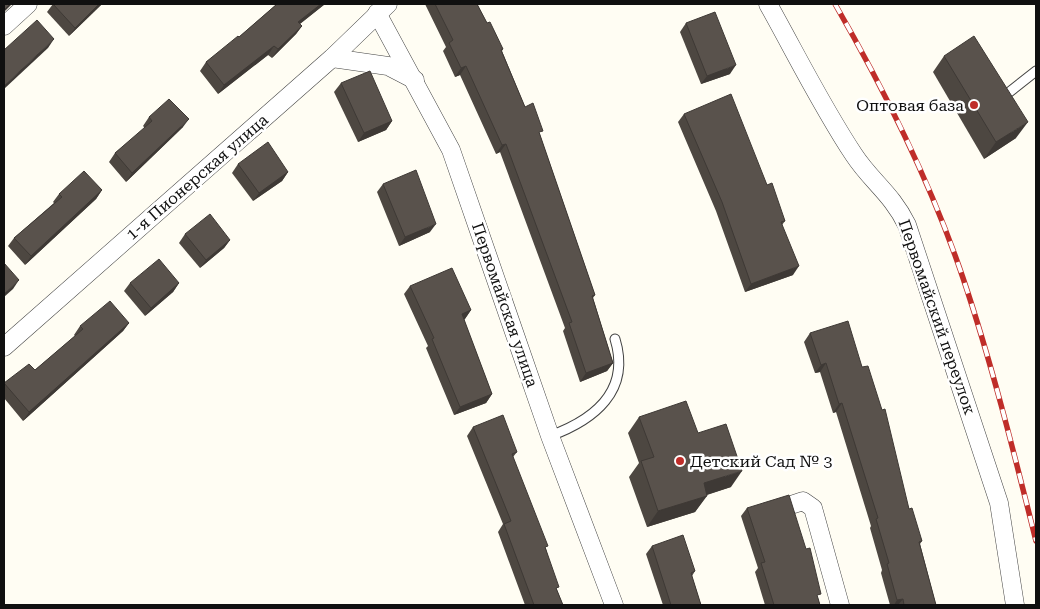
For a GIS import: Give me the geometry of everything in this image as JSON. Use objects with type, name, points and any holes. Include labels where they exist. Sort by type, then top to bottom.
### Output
[{"type":"street","points":[[4,26],[28,4]]},
{"type":"street","name":"Первомайский переулок","points":[[768,4],[854,156],[899,208],[907,225],[999,503],[1015,605]]},
{"type":"street","name":"1-я Пионерская улица","points":[[4,347],[332,58],[383,8]]},
{"type":"street","name":"Первомайская улица","points":[[383,8],[414,80],[451,150],[550,436],[614,605]]},
{"type":"street","points":[[332,58],[388,66],[414,80]]},
{"type":"street","points":[[794,504],[803,501],[813,508],[840,605]]},
{"type":"lane","points":[[1003,97],[1036,71]]},
{"type":"lane","points":[[550,436],[574,428],[595,413],[611,393],[618,374],[620,356],[615,340]]},
{"type":"building","points":[[4,4],[10,4],[4,10]]},
{"type":"building","points":[[53,4],[99,4],[75,28]]},
{"type":"building","points":[[277,4],[321,4],[298,22],[302,26],[278,49],[274,46],[224,85],[206,62],[239,37]]},
{"type":"building","points":[[435,4],[477,4],[487,23],[490,22],[503,49],[501,50],[525,107],[533,103],[543,131],[539,132],[595,295],[592,296],[613,363],[586,373],[569,323],[572,322],[506,144],[502,145],[466,66],[461,68],[449,43],[453,40]]},
{"type":"building","points":[[715,12],[736,65],[707,76],[686,23]]},
{"type":"building","points":[[37,20],[54,39],[4,86],[4,50]]},
{"type":"building","points":[[974,36],[1028,122],[996,142],[944,56]]},
{"type":"building","points":[[370,71],[392,121],[364,133],[341,83]]},
{"type":"building","points":[[731,94],[767,185],[772,183],[785,221],[781,222],[799,266],[751,284],[722,202],[684,114]]},
{"type":"building","points":[[169,99],[189,119],[132,173],[115,153],[152,121],[149,117]]},
{"type":"building","points":[[268,142],[288,172],[259,193],[238,164]]},
{"type":"building","points":[[416,170],[436,224],[405,237],[383,184]]},
{"type":"building","points":[[84,171],[102,190],[31,256],[14,238],[62,197],[59,194]]},
{"type":"building","points":[[210,214],[230,240],[206,260],[185,234]]},
{"type":"building","points":[[159,259],[179,283],[151,308],[130,283]]},
{"type":"building","points":[[4,263],[19,280],[4,294]]},
{"type":"building","points":[[452,268],[471,310],[462,314],[492,394],[460,407],[432,339],[434,338],[410,286]]},
{"type":"building","points":[[110,301],[129,323],[29,412],[4,383],[29,364],[35,370],[83,329],[80,326]]},
{"type":"building","points":[[848,321],[862,367],[868,366],[882,410],[885,409],[909,509],[912,508],[922,541],[919,542],[936,605],[904,605],[903,599],[897,600],[887,564],[889,563],[876,519],[878,518],[842,403],[839,404],[826,363],[821,365],[810,333]]},
{"type":"building","name":"Детский Сад № 3","points":[[686,401],[698,433],[726,424],[742,471],[704,483],[707,496],[658,511],[641,461],[654,457],[639,417]]},
{"type":"building","points":[[503,415],[517,452],[512,454],[548,546],[545,547],[559,587],[556,588],[563,605],[534,605],[504,524],[511,521],[473,427]]},
{"type":"building","points":[[789,495],[806,549],[810,548],[821,594],[817,595],[820,605],[774,605],[761,563],[765,562],[747,508]]},
{"type":"building","points":[[683,535],[695,571],[691,573],[701,605],[671,605],[652,546]]},
{"type":"railway","points":[[835,4],[872,70],[906,138],[937,207],[974,310],[1011,442],[1036,541]]},
{"type":"place","name":"Оптовая база","points":[[974,105]]},
{"type":"place","name":"Детский Сад № 3","points":[[680,461]]}]
